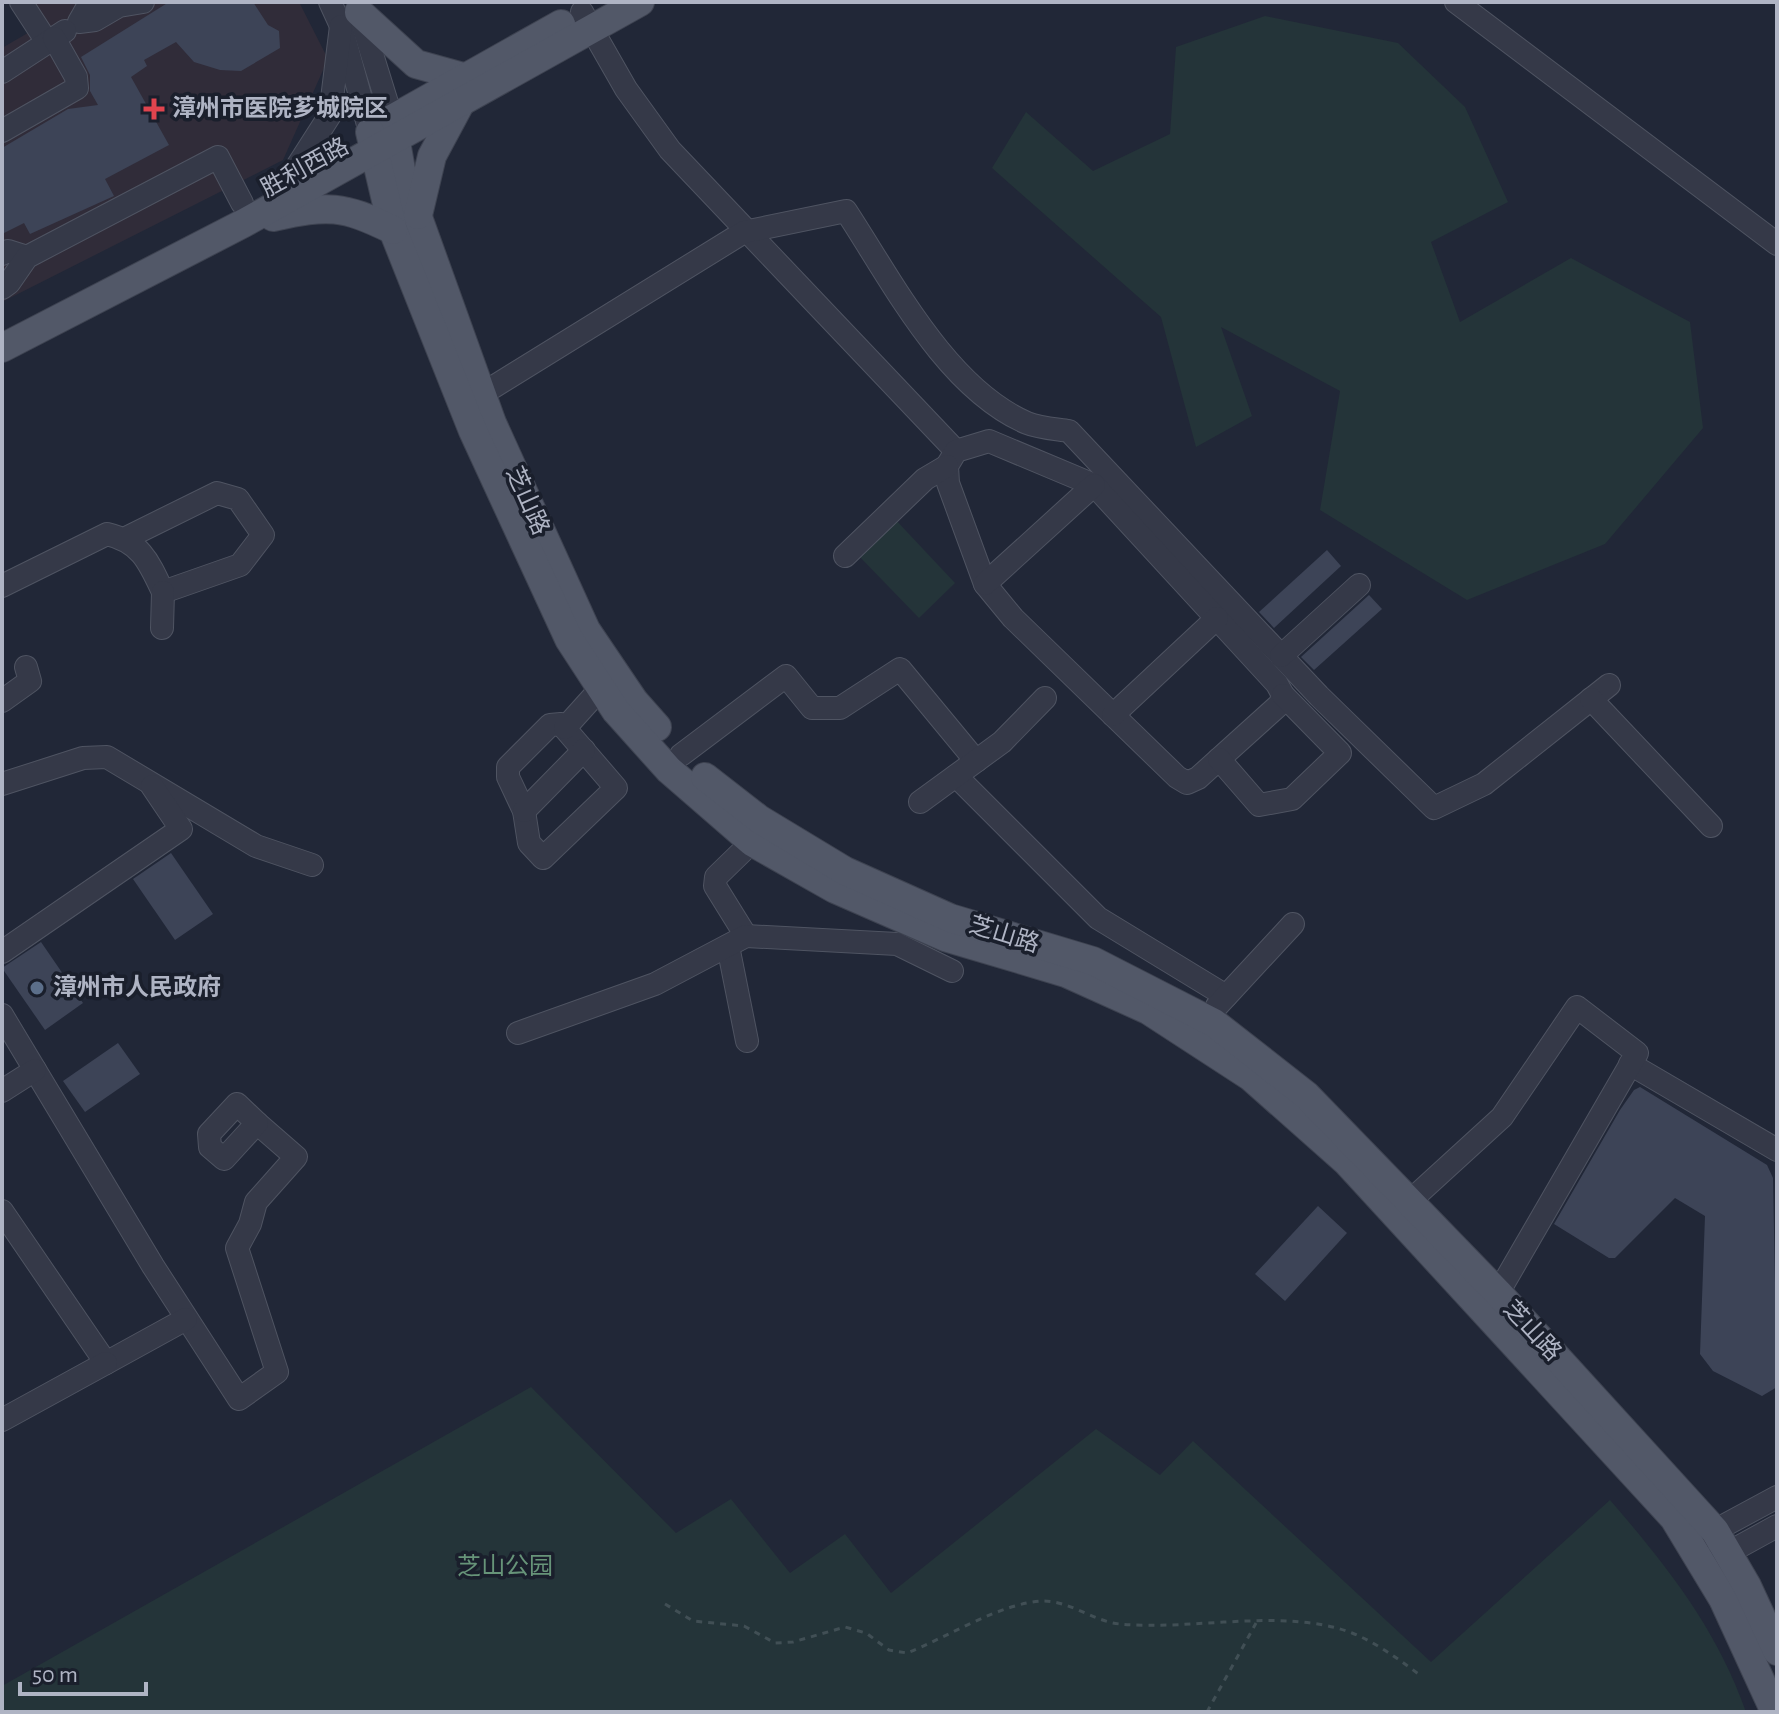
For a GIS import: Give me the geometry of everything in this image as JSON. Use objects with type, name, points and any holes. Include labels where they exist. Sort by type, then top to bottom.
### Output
[{"type":"main road","name":"胜利西路","points":[[2,330],[243,213],[289,179],[383,135],[593,14],[640,2]]},
{"type":"main road","points":[[352,13],[416,64],[462,90],[406,223],[473,431],[569,639],[616,711],[669,770],[752,842],[835,889],[945,937],[1066,973],[1148,1010],[1251,1077],[1347,1162],[1674,1518],[1709,1548],[1775,1712]]},
{"type":"main road","points":[[2,348],[383,135]]},
{"type":"main road","name":"芝山路","points":[[383,135],[401,170],[406,223],[586,630],[634,701],[681,755],[759,819],[845,871],[950,918],[1093,961],[1205,1019],[1306,1095],[1498,1293],[1709,1548],[1777,1651]]},
{"type":"main road","points":[[243,213],[350,209],[406,223]]},
{"type":"street","points":[[2,131],[77,88],[76,77],[21,2]]},
{"type":"street","points":[[79,22],[87,8],[97,2]]},
{"type":"street","points":[[2,72],[79,22],[95,20],[119,6],[143,2]]},
{"type":"street","points":[[330,2],[352,13],[383,135]]},
{"type":"street","points":[[1456,2],[1777,244]]},
{"type":"street","points":[[289,179],[330,115],[352,13]]},
{"type":"street","points":[[593,14],[626,89],[670,150],[951,458],[948,483],[985,584],[1013,618],[1177,777],[1187,783],[1198,778],[1280,704],[1283,695]]},
{"type":"street","points":[[2,288],[27,257],[218,157],[243,213]]},
{"type":"street","points":[[482,394],[744,232],[846,211],[937,347],[980,393],[1028,423],[1069,431],[1281,656],[1434,808],[1484,784],[1600,692],[1711,826]]},
{"type":"street","points":[[2,254],[8,251],[27,257]]},
{"type":"street","points":[[845,556],[951,458],[989,441],[1094,485],[1217,618],[1283,695],[1340,753],[1292,799],[1259,805],[1219,759]]},
{"type":"street","points":[[985,584],[1094,485]]},
{"type":"street","points":[[126,538],[217,493],[238,499],[250,512],[263,535],[240,565],[163,592]]},
{"type":"street","points":[[2,586],[88,541],[107,534],[126,538],[144,554],[163,592],[162,628]]},
{"type":"street","points":[[1281,656],[1359,585]]},
{"type":"street","points":[[1113,715],[1217,618]]},
{"type":"street","points":[[2,701],[30,681],[26,667]]},
{"type":"street","points":[[681,755],[786,676],[812,708],[840,708],[900,669],[976,761]]},
{"type":"street","points":[[565,728],[601,688]]},
{"type":"street","points":[[920,802],[1002,742],[1045,698]]},
{"type":"street","points":[[561,724],[565,728],[616,788],[543,858],[529,843],[524,811],[508,777],[508,767],[550,725],[561,724]]},
{"type":"street","points":[[524,811],[584,750]]},
{"type":"street","points":[[2,784],[83,758],[107,757],[147,778],[256,846],[312,865]]},
{"type":"street","points":[[956,776],[1098,918],[1226,996]]},
{"type":"street","points":[[2,952],[181,829],[147,778]]},
{"type":"street","points":[[747,1041],[737,941],[715,886],[716,877],[752,842]]},
{"type":"street","points":[[1205,1019],[1293,924]]},
{"type":"street","points":[[518,1033],[655,984],[737,941],[897,944],[952,971]]},
{"type":"street","points":[[1410,1201],[1502,1117],[1577,1007],[1637,1053],[1498,1293]]},
{"type":"street","points":[[2,1015],[186,1319],[239,1399],[277,1372],[237,1248],[250,1224],[256,1202],[296,1157],[257,1123]]},
{"type":"street","points":[[1630,1064],[1777,1150]]},
{"type":"street","points":[[2,1091],[35,1070]]},
{"type":"street","points":[[2,1211],[106,1363]]},
{"type":"street","points":[[2,1420],[186,1319]]},
{"type":"street","points":[[1709,1548],[1777,1497]]},
{"type":"street","points":[[1709,1548],[1777,1526]]},
{"type":"path","points":[[665,1604],[693,1621],[744,1626],[775,1643],[793,1642],[845,1627],[866,1633],[889,1650],[907,1653],[1011,1607],[1046,1601],[1114,1624],[1152,1627],[1306,1623],[1350,1632],[1386,1650],[1420,1675]]},
{"type":"path","points":[[1207,1712],[1256,1623]]},
{"type":"shaded area","name":"漳州市医院芗城院区","points":[[34,2],[299,2],[328,59],[283,160],[2,302],[2,48],[45,23]]},
{"type":"green space","points":[[1265,16],[1398,43],[1465,107],[1508,202],[1431,242],[1460,322],[1571,258],[1690,322],[1703,428],[1605,544],[1467,600],[1320,510],[1340,391],[1221,327],[1252,416],[1196,447],[1161,317],[992,168],[1026,112],[1093,171],[1170,134],[1176,47]]},
{"type":"green space","points":[[893,517],[955,583],[919,618],[856,553]]},
{"type":"green space","name":"芝山公园","points":[[531,1387],[676,1533],[731,1499],[790,1573],[845,1534],[891,1593],[1096,1429],[1160,1475],[1193,1441],[1431,1662],[1610,1500],[1670,1574],[1705,1626],[1721,1653],[1746,1712],[2,1712],[2,1686]]},
{"type":"building","points":[[169,2],[253,2],[268,25],[279,31],[280,48],[241,71],[220,70],[194,62],[176,42],[144,60],[147,66],[131,77],[169,145],[105,179],[114,196],[30,234],[24,223],[2,234],[2,148],[68,109],[98,105],[90,91],[90,75],[81,57]]},
{"type":"building","points":[[1327,550],[1341,566],[1274,628],[1259,612]]},
{"type":"building","points":[[1369,595],[1382,609],[1314,670],[1301,657]]},
{"type":"building","points":[[171,853],[213,914],[175,940],[133,879]]},
{"type":"building","points":[[41,942],[83,1003],[45,1030],[2,968]]},
{"type":"building","points":[[118,1043],[140,1074],[85,1112],[63,1081]]},
{"type":"building","points":[[1640,1087],[1767,1165],[1773,1178],[1777,1387],[1762,1396],[1713,1371],[1700,1354],[1705,1216],[1675,1198],[1615,1258],[1609,1258],[1554,1224],[1620,1110],[1634,1090]]},
{"type":"building","points":[[1318,1206],[1347,1233],[1285,1301],[1255,1274]]},
{"type":"place","name":"漳州市医院芗城院区","points":[[154,109]]},
{"type":"place","name":"漳州市人民政府","points":[[37,988]]}]
